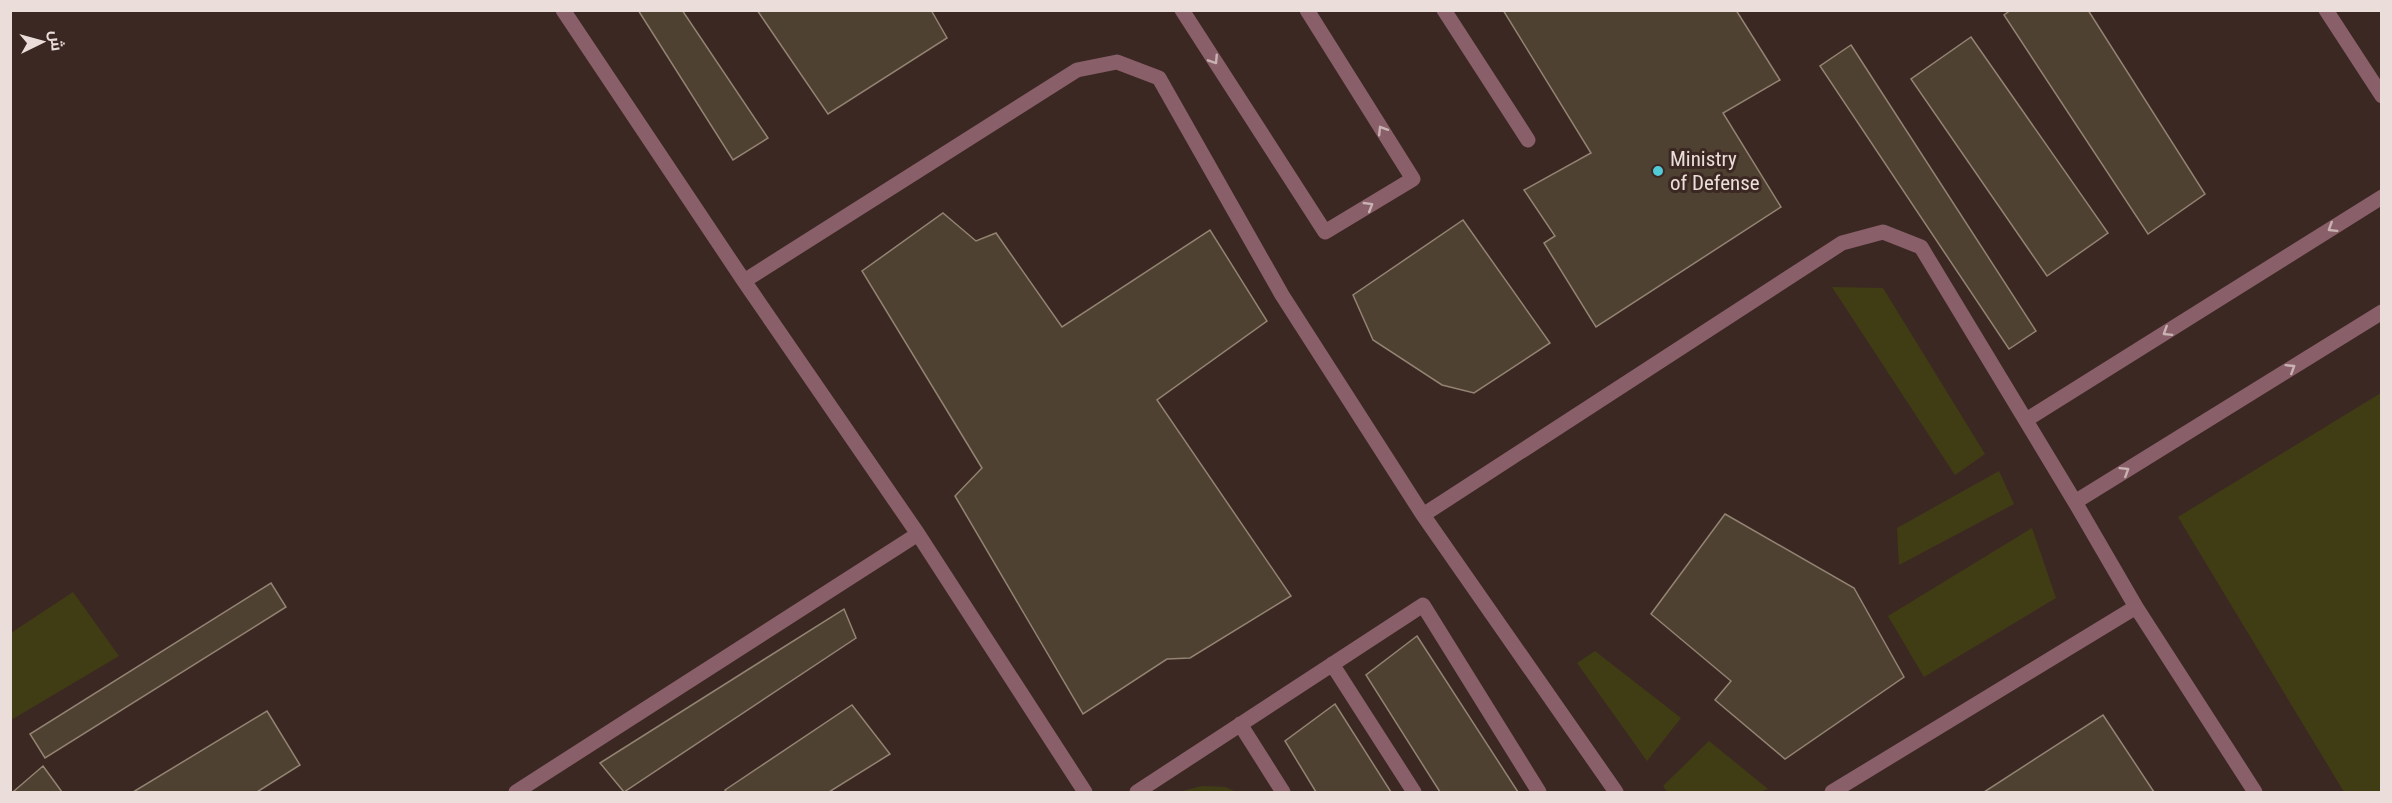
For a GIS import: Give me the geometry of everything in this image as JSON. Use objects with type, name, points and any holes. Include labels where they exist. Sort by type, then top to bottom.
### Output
[{"type":"lane","points":[[563,10],[744,282],[918,534],[1085,792]]},
{"type":"lane","points":[[1182,10],[1325,232],[1413,179],[1307,10]]},
{"type":"lane","points":[[1444,10],[1528,140]]},
{"type":"lane","points":[[2326,10],[2382,96]]},
{"type":"lane","points":[[744,282],[1077,70],[1117,62],[1159,78],[1282,295],[1423,515],[1616,792]]},
{"type":"lane","points":[[2026,420],[2382,197]]},
{"type":"lane","points":[[1423,515],[1842,243],[1883,232],[1921,247],[2136,607],[2256,792]]},
{"type":"lane","points":[[2075,502],[2382,312]]},
{"type":"lane","points":[[525,790],[918,534]]},
{"type":"lane","points":[[1137,792],[1423,605],[1539,792]]},
{"type":"lane","points":[[1832,792],[2136,607]]},
{"type":"lane","points":[[1332,664],[1414,792]]},
{"type":"lane","points":[[1240,724],[1283,792]]},
{"type":"shaded area","points":[[1832,287],[1883,288],[1985,454],[1955,475]]},
{"type":"shaded area","points":[[2381,393],[2381,792],[2344,792],[2178,517]]},
{"type":"shaded area","points":[[1999,471],[2014,504],[1899,565],[1897,528]]},
{"type":"shaded area","points":[[2032,528],[2056,598],[1924,677],[1888,616]]},
{"type":"shaded area","points":[[73,592],[119,656],[11,720],[11,633]]},
{"type":"shaded area","points":[[1595,651],[1681,718],[1647,761],[1577,663]]},
{"type":"shaded area","points":[[1709,741],[1768,789],[1760,792],[1667,792],[1663,786]]},
{"type":"shaded area","points":[[1202,786],[1225,787],[1237,792],[1179,792]]},
{"type":"building","points":[[638,10],[682,10],[768,138],[733,160]]},
{"type":"building","points":[[757,10],[931,10],[947,38],[828,114]]},
{"type":"building","name":"Ministry of Defense","points":[[1503,10],[1736,10],[1780,80],[1723,113],[1781,207],[1596,327],[1544,243],[1555,236],[1524,190],[1591,153]]},
{"type":"building","points":[[2011,10],[2088,10],[2205,194],[2148,234],[2004,15]]},
{"type":"building","points":[[1971,37],[2108,233],[2047,276],[1911,79]]},
{"type":"building","points":[[1851,45],[2036,331],[2009,349],[1820,66]]},
{"type":"building","points":[[943,213],[976,241],[996,233],[1062,327],[1210,230],[1267,321],[1157,400],[1291,596],[1190,658],[1167,659],[1083,714],[955,496],[982,468],[862,271]]},
{"type":"building","points":[[1463,220],[1550,343],[1474,393],[1442,385],[1373,340],[1353,295]]},
{"type":"building","points":[[1725,514],[1854,588],[1904,677],[1785,759],[1715,700],[1731,681],[1651,614]]},
{"type":"building","points":[[271,583],[286,607],[45,758],[30,734]]},
{"type":"building","points":[[844,609],[856,638],[624,792],[600,763]]},
{"type":"building","points":[[1417,636],[1518,792],[1440,792],[1366,675]]},
{"type":"building","points":[[1335,704],[1391,792],[1316,792],[1285,741]]},
{"type":"building","points":[[852,705],[890,754],[829,792],[727,792],[725,790]]},
{"type":"building","points":[[267,711],[300,765],[257,792],[133,792]]},
{"type":"building","points":[[2103,715],[2154,792],[1984,792]]},
{"type":"building","points":[[43,766],[62,792],[14,791]]},
{"type":"place","name":"Ministry of Defense","points":[[1658,171]]}]
